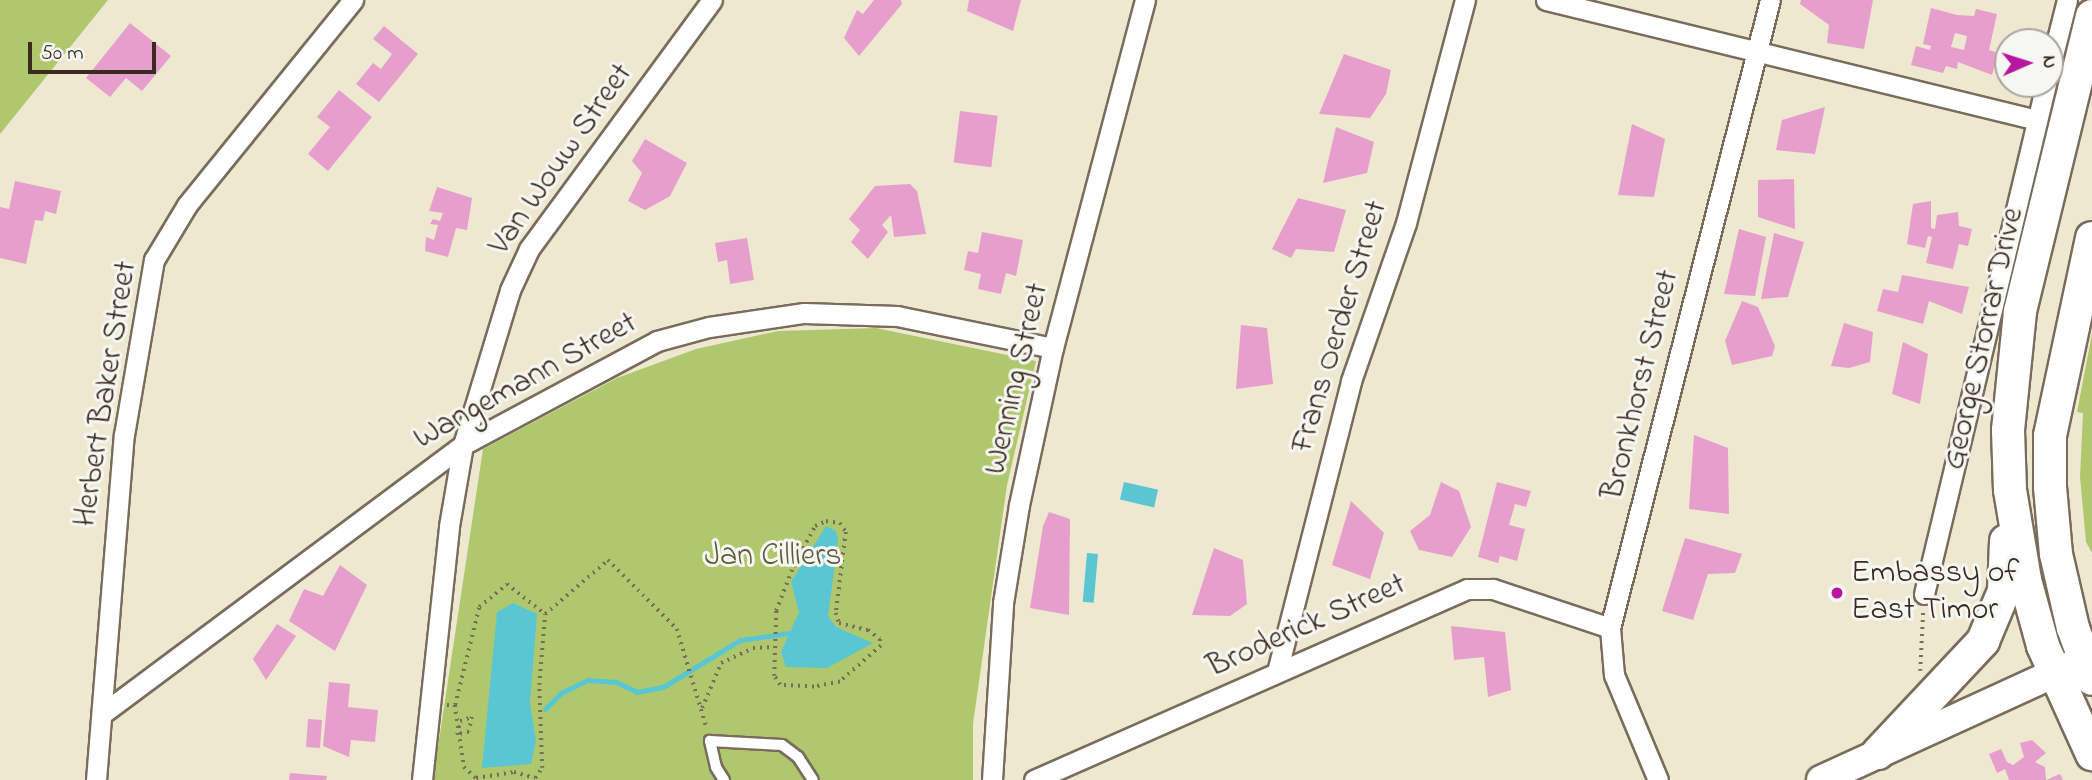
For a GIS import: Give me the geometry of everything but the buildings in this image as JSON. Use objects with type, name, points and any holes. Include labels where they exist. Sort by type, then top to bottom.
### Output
[{"type":"main road","name":"George Storrar Drive","points":[[2092,16],[2020,312],[2010,392],[2010,490],[2025,580],[2054,674],[2092,754]]},
{"type":"main road","points":[[1821,780],[2054,674],[2089,665],[2056,554],[2050,436],[2092,238]]},
{"type":"main road","points":[[1878,752],[1972,655],[1998,609],[2010,490]]},
{"type":"street","name":"Herbert Baker Street","points":[[96,780],[124,435],[155,260],[187,205],[353,0]]},
{"type":"street","name":"Van Wouw Street","points":[[422,780],[449,526],[463,445],[503,311],[524,259],[712,0]]},
{"type":"street","name":"Wenning Street","points":[[992,780],[1003,603],[1053,348],[1145,0]]},
{"type":"street","name":"Frans Oerder Street","points":[[1277,672],[1351,382],[1406,223],[1465,0]]},
{"type":"street","points":[[1546,0],[2037,120]]},
{"type":"street","name":"Bronkhorst Street","points":[[1658,780],[1614,675],[1610,628],[1770,0]]},
{"type":"street","points":[[2060,28],[2067,0]]},
{"type":"street","name":"George Storrar Drive","points":[[1924,594],[2042,98]]},
{"type":"street","name":"Wangemann Street","points":[[102,714],[463,445],[657,341],[763,318],[804,313],[897,316],[1053,348]]},
{"type":"street","name":"Broderick Street","points":[[1034,780],[1457,593],[1479,587],[1610,628]]},
{"type":"lane","points":[[724,780],[716,767],[710,741],[782,745],[798,757],[813,780]]},
{"type":"path","points":[[826,521],[840,523],[846,537],[837,618],[842,626],[877,635],[880,651],[840,682],[794,688],[780,685],[774,676],[774,647],[776,611],[793,567],[816,526],[826,521]]},
{"type":"path","points":[[545,614],[507,584],[479,607],[455,705],[457,735],[464,767],[476,779],[514,772],[536,779],[542,768],[539,685],[545,614],[608,560],[677,629],[710,741]]},
{"type":"path","points":[[1919,708],[1924,594]]},
{"type":"path","points":[[701,708],[721,663],[753,648],[774,647]]},
{"type":"path","points":[[429,706],[455,705]]},
{"type":"path","points":[[472,717],[469,732],[457,735],[460,721],[472,717]]},
{"type":"green space","points":[[0,0],[108,0],[0,134]]},
{"type":"green space","name":"Jan Cilliers","points":[[876,328],[1036,361],[1007,485],[973,724],[973,780],[433,780],[483,449],[617,378],[696,349],[778,331]]},
{"type":"green space","points":[[2092,334],[2092,553],[2086,542],[2080,477],[2083,413],[2077,412]]},
{"type":"water","points":[[1124,482],[1158,490],[1154,507],[1120,500]]},
{"type":"water","points":[[826,526],[836,531],[838,541],[828,616],[836,627],[873,643],[827,668],[786,667],[781,652],[799,612],[791,582]]},
{"type":"water","points":[[1087,553],[1098,554],[1094,603],[1083,602]]},
{"type":"water","points":[[513,603],[537,614],[530,703],[536,741],[531,764],[482,768],[497,612]]},
{"type":"waterway","points":[[545,709],[561,693],[588,680],[616,682],[637,692],[663,687],[740,640],[790,633]]},
{"type":"place","name":"Embassy of East Timor","points":[[1837,593]]}]
